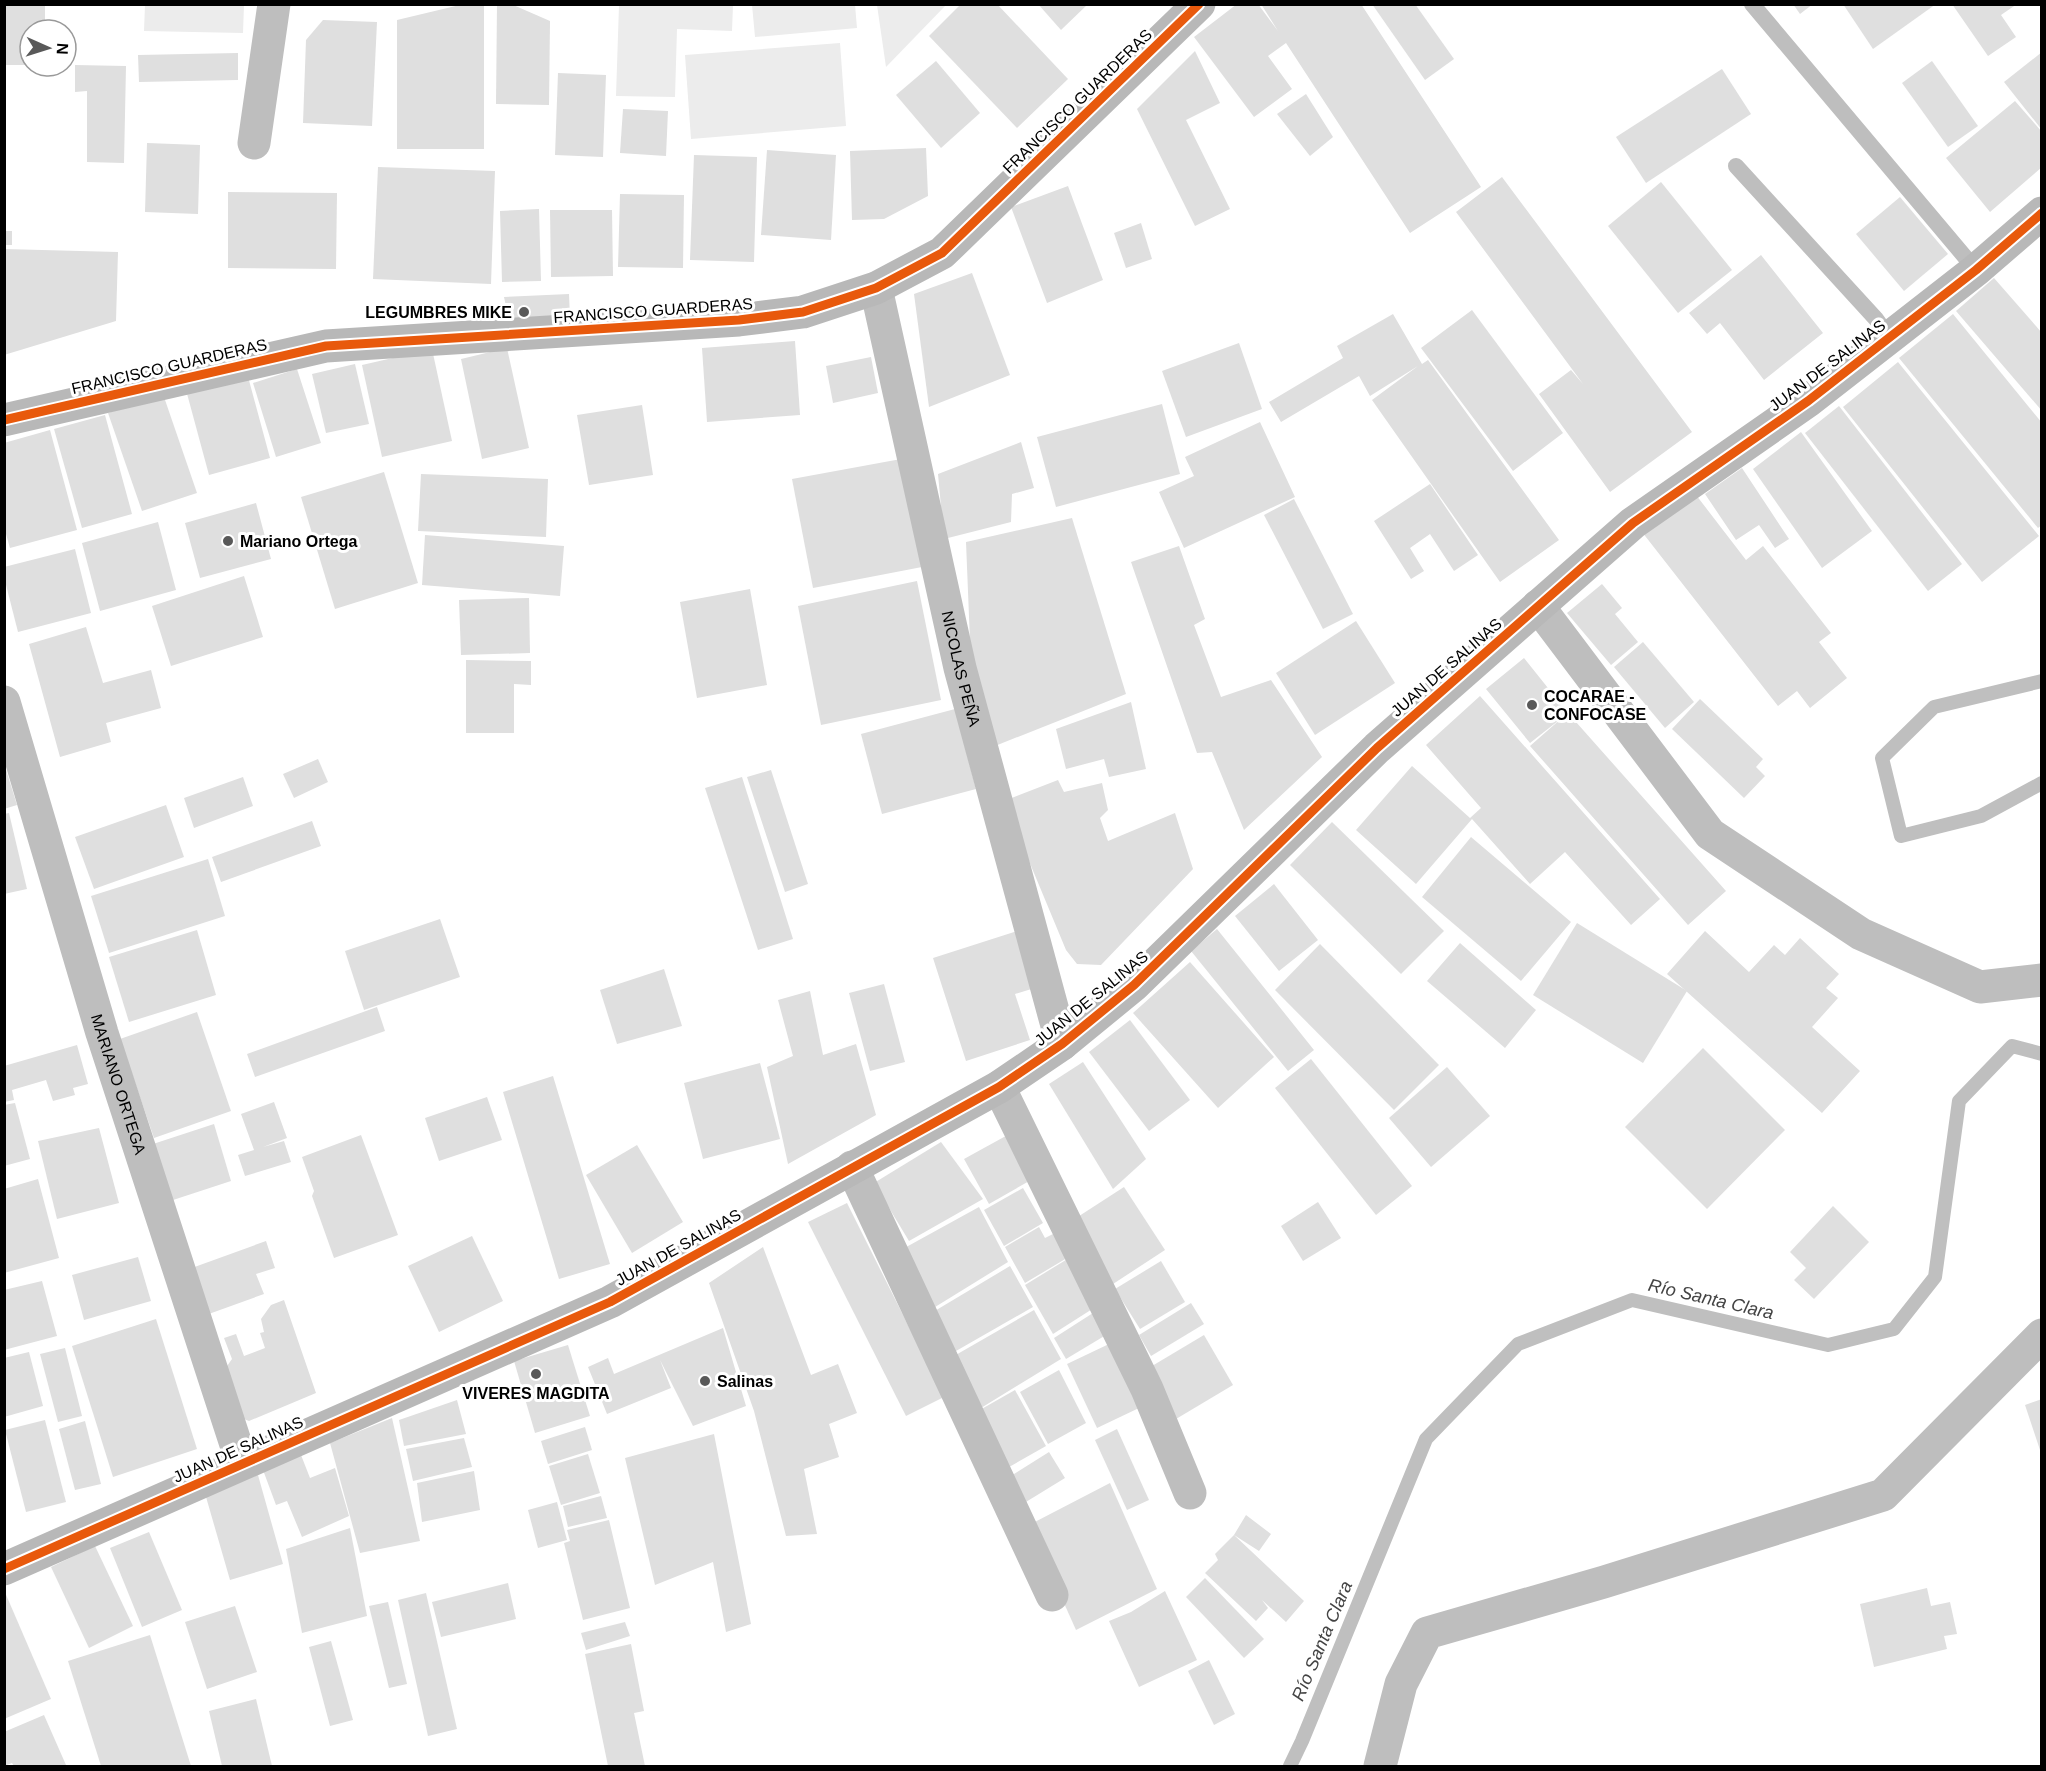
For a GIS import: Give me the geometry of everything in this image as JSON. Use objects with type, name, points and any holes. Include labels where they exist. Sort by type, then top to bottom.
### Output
[{"type":"street","points":[[254,143],[274,4]]},
{"type":"street","name":"FRANCISCO GUARDERAS","points":[[4,420],[326,346],[739,320],[803,312],[876,288],[942,253],[1199,4]]},
{"type":"street","name":"JUAN DE SALINAS","points":[[4,1569],[610,1302],[999,1087],[1062,1044],[1134,985],[1377,748],[1633,523],[1808,400],[1976,270],[2042,213]]},
{"type":"street","name":"NICOLAS PEÑA","points":[[876,288],[960,668],[1062,1044]]},
{"type":"street","points":[[1538,606],[1710,834],[1861,934],[1980,987],[2042,980]]},
{"type":"street","name":"MARIANO ORTEGA","points":[[4,702],[102,1033],[242,1463]]},
{"type":"street","points":[[999,1087],[1147,1389],[1190,1493]]},
{"type":"street","points":[[852,1167],[1052,1595]]},
{"type":"street","points":[[1380,1767],[1401,1684],[1427,1633],[1627,1575],[1883,1496],[2042,1335]]},
{"type":"lane","points":[[1752,4],[1976,270]]},
{"type":"lane","points":[[1736,166],[1876,319],[1889,337]]},
{"type":"shaded area","points":[[877,4],[946,5],[886,67]]},
{"type":"shaded area","points":[[145,5],[244,5],[243,33],[144,31]]},
{"type":"shaded area","points":[[619,5],[733,5],[732,31],[677,29],[675,97],[616,96]]},
{"type":"shaded area","points":[[752,5],[855,5],[857,28],[755,37]]},
{"type":"shaded area","points":[[840,43],[846,126],[691,139],[685,55]]},
{"type":"building","points":[[4,4],[45,4],[45,18],[18,18],[18,65],[4,65]]},
{"type":"building","points":[[464,4],[484,4],[484,149],[397,149],[397,20]]},
{"type":"building","points":[[497,4],[511,4],[550,21],[549,105],[496,104]]},
{"type":"building","points":[[961,4],[997,4],[1068,79],[1017,128],[929,36]]},
{"type":"building","points":[[1038,4],[1088,4],[1061,30]]},
{"type":"building","points":[[1237,4],[1258,4],[1278,31],[1261,4],[1361,4],[1481,187],[1410,233],[1286,43],[1268,56],[1292,89],[1254,117],[1194,37]]},
{"type":"building","points":[[1372,4],[1415,4],[1454,59],[1425,80]]},
{"type":"building","points":[[1793,4],[1813,4],[1800,14]]},
{"type":"building","points":[[1843,4],[1936,4],[1873,49]]},
{"type":"building","points":[[1952,4],[2017,4],[2001,15],[2016,37],[1988,56]]},
{"type":"building","points":[[323,20],[377,22],[372,126],[303,123],[306,40]]},
{"type":"building","points":[[1195,51],[1220,103],[1186,120],[1230,209],[1195,226],[1137,109]]},
{"type":"building","points":[[2042,52],[2042,130],[2004,82]]},
{"type":"building","points":[[238,53],[238,80],[139,82],[138,55]]},
{"type":"building","points":[[936,61],[980,113],[941,148],[896,95]]},
{"type":"building","points":[[1932,61],[1978,126],[1948,147],[1902,83]]},
{"type":"building","points":[[78,65],[126,66],[124,163],[87,162],[87,91],[75,92]]},
{"type":"building","points":[[1722,69],[1751,114],[1646,183],[1616,137]]},
{"type":"building","points":[[558,73],[606,75],[603,157],[555,155]]},
{"type":"building","points":[[1306,94],[1333,137],[1310,156],[1277,114]]},
{"type":"building","points":[[2015,101],[2042,132],[2042,167],[1990,212],[1946,158]]},
{"type":"building","points":[[623,109],[668,111],[666,156],[620,153]]},
{"type":"building","points":[[147,143],[200,145],[198,214],[145,212]]},
{"type":"building","points":[[926,148],[928,196],[884,219],[852,220],[850,151]]},
{"type":"building","points":[[767,150],[836,155],[831,240],[761,235]]},
{"type":"building","points":[[694,155],[757,157],[754,262],[690,260]]},
{"type":"building","points":[[378,167],[495,171],[491,284],[373,279]]},
{"type":"building","points":[[1502,177],[1692,432],[1610,492],[1539,394],[1571,370],[1583,384],[1456,212]]},
{"type":"building","points":[[1661,182],[1732,270],[1678,313],[1608,226]]},
{"type":"building","points":[[1068,186],[1103,280],[1047,303],[1011,207]]},
{"type":"building","points":[[228,192],[337,193],[336,269],[228,268]]},
{"type":"building","points":[[620,194],[684,195],[683,268],[618,267]]},
{"type":"building","points":[[1900,197],[1948,254],[1904,291],[1856,234]]},
{"type":"building","points":[[539,209],[541,281],[502,282],[500,211]]},
{"type":"building","points":[[550,210],[612,210],[613,276],[551,277]]},
{"type":"building","points":[[1141,223],[1152,259],[1126,268],[1114,233]]},
{"type":"building","points":[[4,231],[12,231],[12,245],[4,245]]},
{"type":"building","points":[[4,249],[118,252],[116,321],[4,355]]},
{"type":"building","points":[[1761,255],[1823,333],[1764,380],[1720,323],[1707,334],[1689,313]]},
{"type":"building","points":[[972,273],[1010,375],[929,407],[914,294]]},
{"type":"building","points":[[1994,278],[2042,333],[2042,411],[1956,311]]},
{"type":"building","points":[[569,294],[570,318],[511,330],[504,297]]},
{"type":"building","points":[[1472,310],[1563,433],[1513,471],[1421,348]]},
{"type":"building","points":[[1393,314],[1422,364],[1428,360],[1559,540],[1500,582],[1372,400],[1418,366],[1370,396],[1359,376],[1281,422],[1269,402],[1343,358],[1337,346]]},
{"type":"building","points":[[1953,314],[2042,423],[2042,525],[2038,528],[1899,358]]},
{"type":"building","points":[[795,341],[800,415],[707,422],[702,348]]},
{"type":"building","points":[[1239,343],[1262,409],[1186,437],[1162,371]]},
{"type":"building","points":[[507,348],[529,448],[482,459],[461,359]]},
{"type":"building","points":[[432,349],[452,441],[382,457],[362,365]]},
{"type":"building","points":[[871,357],[878,393],[833,403],[826,366]]},
{"type":"building","points":[[1898,362],[2039,536],[1982,582],[1843,407]]},
{"type":"building","points":[[355,364],[369,424],[326,433],[312,374]]},
{"type":"building","points":[[297,369],[321,443],[276,457],[253,383]]},
{"type":"building","points":[[247,373],[270,458],[209,475],[186,390]]},
{"type":"building","points":[[163,394],[197,493],[142,511],[108,413]]},
{"type":"building","points":[[1162,404],[1180,474],[1056,507],[1037,437]]},
{"type":"building","points":[[642,405],[653,475],[589,485],[577,415]]},
{"type":"building","points":[[1839,406],[1962,564],[1928,591],[1805,433]]},
{"type":"building","points":[[105,415],[132,514],[82,528],[54,429]]},
{"type":"building","points":[[1260,422],[1295,497],[1184,548],[1159,492],[1194,476],[1185,457]]},
{"type":"building","points":[[50,430],[77,530],[10,548],[4,527],[4,443]]},
{"type":"building","points":[[1801,432],[1872,531],[1822,568],[1753,469]]},
{"type":"building","points":[[1021,442],[1034,488],[1012,494],[1011,522],[944,539],[938,474]]},
{"type":"building","points":[[901,459],[922,567],[813,588],[792,479]]},
{"type":"building","points":[[1742,468],[1789,539],[1775,548],[1759,525],[1736,540],[1705,494]]},
{"type":"building","points":[[384,472],[418,583],[335,609],[301,497]]},
{"type":"building","points":[[421,474],[548,479],[546,537],[418,531]]},
{"type":"building","points":[[1430,484],[1478,555],[1454,571],[1430,534],[1410,548],[1424,571],[1411,579],[1374,521]]},
{"type":"building","points":[[1693,491],[1746,560],[1763,546],[1831,633],[1819,642],[1847,678],[1810,708],[1797,691],[1778,706],[1642,532]]},
{"type":"building","points":[[1294,499],[1353,614],[1323,629],[1264,515]]},
{"type":"building","name":"Mariano Ortega","points":[[256,503],[271,559],[200,578],[185,523]]},
{"type":"building","points":[[1072,518],[1126,694],[995,746],[971,666],[966,542]]},
{"type":"building","points":[[158,522],[176,590],[100,611],[82,543]]},
{"type":"building","points":[[425,535],[564,546],[560,596],[422,585]]},
{"type":"building","points":[[1179,546],[1205,619],[1194,625],[1221,697],[1271,680],[1322,757],[1244,830],[1212,752],[1197,753],[1131,562]]},
{"type":"building","points":[[75,549],[91,613],[18,632],[4,577],[4,567]]},
{"type":"building","points":[[244,576],[263,637],[171,666],[152,606]]},
{"type":"building","points":[[917,581],[941,700],[821,725],[798,606]]},
{"type":"building","points":[[1602,584],[1622,608],[1615,614],[1638,642],[1611,665],[1567,613]]},
{"type":"building","points":[[750,589],[767,685],[697,698],[680,602]]},
{"type":"building","points":[[529,598],[530,653],[461,655],[459,600]]},
{"type":"building","points":[[1356,621],[1395,683],[1315,735],[1276,673]]},
{"type":"building","points":[[86,627],[103,683],[151,670],[161,708],[106,723],[111,742],[60,757],[29,644]]},
{"type":"building","points":[[1643,642],[1694,702],[1665,728],[1614,667]]},
{"type":"building","points":[[1524,658],[1568,713],[1726,891],[1688,925],[1530,746],[1563,717],[1530,743],[1486,689]]},
{"type":"building","points":[[466,660],[531,661],[531,685],[514,684],[514,733],[466,733]]},
{"type":"building","points":[[1480,696],[1660,899],[1631,925],[1565,852],[1530,884],[1472,819],[1416,884],[1356,830],[1412,766],[1470,818],[1481,808],[1426,745]]},
{"type":"building","points":[[1700,699],[1763,759],[1756,767],[1765,776],[1744,798],[1672,729]]},
{"type":"building","points":[[1131,702],[1146,769],[1109,777],[1104,759],[1066,769],[1056,729]]},
{"type":"building","points":[[955,709],[976,789],[882,814],[861,734]]},
{"type":"building","points":[[318,759],[328,782],[294,798],[283,774]]},
{"type":"building","points":[[4,763],[17,805],[4,809]]},
{"type":"building","points":[[771,770],[808,884],[785,892],[747,777]]},
{"type":"building","points":[[243,777],[253,806],[194,828],[184,798]]},
{"type":"building","points":[[742,777],[793,939],[758,950],[705,788]]},
{"type":"building","points":[[1058,780],[1064,792],[1102,783],[1108,810],[1100,818],[1108,841],[1175,813],[1193,869],[1101,965],[1077,964],[1066,950],[1004,801]]},
{"type":"building","points":[[166,805],[184,857],[94,889],[75,837]]},
{"type":"building","points":[[9,813],[27,889],[4,894],[4,814]]},
{"type":"building","points":[[312,821],[321,846],[221,882],[212,857]]},
{"type":"building","points":[[1332,822],[1444,931],[1401,974],[1290,865]]},
{"type":"building","points":[[1471,837],[1571,922],[1521,981],[1422,897]]},
{"type":"building","points":[[208,859],[225,916],[109,953],[91,896]]},
{"type":"building","points":[[1274,884],[1318,940],[1279,971],[1235,916]]},
{"type":"building","points":[[440,919],[460,977],[364,1010],[345,951]]},
{"type":"building","points":[[1577,923],[1687,991],[1643,1063],[1533,995]]},
{"type":"building","points":[[1217,929],[1314,1050],[1288,1071],[1191,951]]},
{"type":"building","points":[[197,930],[216,995],[129,1022],[109,957]]},
{"type":"building","points":[[1020,930],[1038,987],[1015,994],[1030,1040],[966,1061],[933,958]]},
{"type":"building","points":[[1705,931],[1749,972],[1774,945],[1785,955],[1800,938],[1839,974],[1826,988],[1838,998],[1812,1027],[1860,1071],[1822,1113],[1667,974]]},
{"type":"building","points":[[1460,943],[1536,1010],[1505,1048],[1427,981]]},
{"type":"building","points":[[1320,944],[1439,1065],[1394,1110],[1275,990]]},
{"type":"building","points":[[1190,962],[1274,1057],[1218,1108],[1133,1013]]},
{"type":"building","points":[[664,969],[682,1026],[617,1044],[600,990]]},
{"type":"building","points":[[884,984],[905,1062],[870,1071],[849,993]]},
{"type":"building","points":[[810,991],[823,1055],[856,1044],[876,1115],[788,1164],[767,1067],[793,1056],[778,1000]]},
{"type":"building","points":[[377,1007],[385,1031],[255,1077],[247,1054]]},
{"type":"building","points":[[197,1012],[231,1111],[154,1138],[120,1039]]},
{"type":"building","points":[[1130,1020],[1190,1100],[1149,1131],[1089,1052]]},
{"type":"building","points":[[77,1045],[88,1084],[73,1088],[75,1095],[53,1101],[46,1080],[12,1090],[14,1100],[4,1102],[4,1066]]},
{"type":"building","points":[[1703,1048],[1785,1130],[1707,1209],[1625,1127]]},
{"type":"building","points":[[1311,1059],[1412,1186],[1376,1215],[1275,1088]]},
{"type":"building","points":[[1083,1062],[1146,1159],[1113,1189],[1049,1084]]},
{"type":"building","points":[[760,1063],[780,1139],[703,1159],[684,1083]]},
{"type":"building","points":[[1447,1067],[1490,1116],[1431,1167],[1389,1118]]},
{"type":"building","points":[[553,1076],[610,1264],[559,1279],[503,1092]]},
{"type":"building","points":[[487,1097],[502,1140],[439,1161],[425,1118]]},
{"type":"building","points":[[274,1102],[287,1138],[263,1147],[284,1141],[291,1162],[245,1176],[238,1155],[254,1150],[241,1114]]},
{"type":"building","points":[[15,1103],[30,1159],[4,1166],[4,1105]]},
{"type":"building","points":[[214,1124],[231,1181],[170,1201],[153,1144]]},
{"type":"building","points":[[99,1128],[119,1203],[57,1219],[38,1141]]},
{"type":"building","points":[[1013,1132],[1038,1176],[989,1204],[964,1159]]},
{"type":"building","points":[[361,1135],[398,1235],[334,1258],[312,1196],[314,1191],[302,1157]]},
{"type":"building","points":[[941,1142],[983,1199],[909,1241],[874,1183]]},
{"type":"building","points":[[637,1145],[683,1222],[632,1253],[586,1175]]},
{"type":"building","points":[[38,1179],[59,1258],[4,1273],[4,1189]]},
{"type":"building","points":[[1124,1187],[1165,1250],[1113,1284],[1073,1220]]},
{"type":"building","points":[[1023,1188],[1043,1223],[1004,1246],[984,1210]]},
{"type":"building","points":[[1318,1202],[1341,1238],[1303,1261],[1281,1226]]},
{"type":"building","points":[[847,1203],[944,1397],[906,1416],[808,1222]]},
{"type":"building","points":[[1833,1206],[1869,1242],[1814,1299],[1794,1280],[1806,1268],[1790,1252]]},
{"type":"building","points":[[979,1207],[1008,1262],[927,1312],[899,1251]]},
{"type":"building","points":[[1039,1227],[1045,1238],[1053,1234],[1067,1258],[1025,1283],[1005,1247]]},
{"type":"building","points":[[472,1236],[503,1301],[439,1332],[408,1266]]},
{"type":"building","points":[[266,1241],[275,1268],[256,1274],[264,1294],[206,1315],[189,1269]]},
{"type":"building","points":[[763,1247],[811,1375],[838,1364],[857,1413],[829,1424],[839,1457],[804,1469],[817,1534],[786,1536],[754,1411],[709,1283]]},
{"type":"building","points":[[138,1257],[151,1301],[84,1320],[72,1275]]},
{"type":"building","points":[[1069,1258],[1097,1306],[1053,1334],[1025,1285]]},
{"type":"building","points":[[1161,1261],[1185,1302],[1140,1329],[1115,1289]]},
{"type":"building","points":[[1010,1266],[1033,1307],[949,1355],[928,1315]]},
{"type":"building","points":[[42,1281],[57,1336],[4,1350],[4,1290]]},
{"type":"building","points":[[284,1300],[316,1393],[249,1421],[234,1415],[220,1376],[232,1359],[224,1338],[236,1334],[244,1356],[265,1348],[260,1333],[264,1332],[261,1319],[271,1305]]},
{"type":"building","points":[[1191,1303],[1204,1324],[1151,1356],[1139,1335]]},
{"type":"building","points":[[1034,1310],[1061,1359],[981,1408],[954,1356]]},
{"type":"building","points":[[1093,1313],[1106,1335],[1066,1359],[1054,1338]]},
{"type":"building","points":[[156,1319],[197,1449],[113,1477],[72,1346]]},
{"type":"building","name":"Salinas","points":[[723,1328],[746,1406],[693,1426],[660,1360],[671,1388],[607,1414],[588,1367],[608,1358],[614,1374]]},
{"type":"building","points":[[1204,1335],[1233,1385],[1176,1419],[1147,1369]]},
{"type":"building","points":[[1109,1344],[1139,1408],[1097,1428],[1067,1364]]},
{"type":"building","points":[[568,1345],[590,1416],[535,1433],[514,1361]]},
{"type":"building","points":[[65,1348],[82,1416],[58,1422],[40,1354]]},
{"type":"building","points":[[29,1352],[43,1406],[4,1417],[4,1358]]},
{"type":"building","points":[[1059,1370],[1086,1423],[1048,1444],[1020,1392]]},
{"type":"building","points":[[1015,1390],[1046,1446],[1002,1471],[971,1415]]},
{"type":"building","points":[[2042,1399],[2042,1453],[2041,1453],[2025,1405]]},
{"type":"building","points":[[457,1400],[466,1434],[404,1446],[399,1420]]},
{"type":"building","points":[[392,1418],[420,1541],[360,1553],[330,1443]]},
{"type":"building","points":[[45,1420],[66,1502],[26,1512],[5,1430]]},
{"type":"building","points":[[85,1421],[101,1484],[75,1490],[59,1429]]},
{"type":"building","points":[[585,1427],[592,1450],[548,1464],[541,1441]]},
{"type":"building","points":[[1117,1429],[1149,1500],[1127,1510],[1095,1440]]},
{"type":"building","points":[[714,1434],[751,1624],[726,1632],[713,1562],[655,1585],[625,1458]]},
{"type":"building","points":[[464,1438],[472,1467],[413,1481],[406,1449]]},
{"type":"building","points":[[1049,1452],[1065,1478],[1021,1505],[1006,1479]]},
{"type":"building","points":[[588,1454],[600,1493],[561,1505],[549,1466]]},
{"type":"building","points":[[301,1455],[310,1478],[335,1468],[349,1516],[302,1537],[287,1501],[276,1505],[263,1470]]},
{"type":"building","points":[[474,1471],[480,1510],[422,1522],[417,1483]]},
{"type":"building","points":[[258,1475],[283,1564],[230,1580],[204,1490]]},
{"type":"building","points":[[1110,1483],[1157,1589],[1076,1630],[1029,1525]]},
{"type":"building","points":[[601,1496],[607,1518],[568,1527],[563,1506]]},
{"type":"building","points":[[557,1502],[567,1540],[538,1548],[528,1510]]},
{"type":"building","points":[[1246,1515],[1271,1534],[1259,1551],[1234,1535]]},
{"type":"building","points":[[609,1520],[630,1608],[583,1620],[564,1543],[570,1541],[567,1530]]},
{"type":"building","points":[[350,1528],[367,1616],[302,1633],[286,1549]]},
{"type":"building","points":[[149,1532],[182,1610],[142,1627],[110,1548]]},
{"type":"building","points":[[1234,1535],[1304,1601],[1286,1622],[1262,1600],[1268,1608],[1256,1621],[1205,1573],[1218,1560],[1215,1554]]},
{"type":"building","points":[[95,1546],[133,1626],[89,1648],[51,1567]]},
{"type":"building","points":[[1205,1578],[1264,1639],[1244,1658],[1186,1597]]},
{"type":"building","points":[[508,1583],[516,1619],[441,1637],[432,1602]]},
{"type":"building","points":[[1927,1588],[1931,1606],[1950,1602],[1957,1634],[1944,1636],[1947,1649],[1874,1667],[1860,1604]]},
{"type":"building","points":[[4,1590],[51,1699],[4,1719]]},
{"type":"building","points":[[1165,1591],[1197,1660],[1139,1687],[1109,1621],[1131,1612]]},
{"type":"building","points":[[426,1593],[457,1729],[428,1736],[398,1600]]},
{"type":"building","points":[[388,1602],[407,1684],[389,1688],[369,1606]]},
{"type":"building","points":[[235,1606],[257,1672],[207,1689],[185,1622]]},
{"type":"building","points":[[625,1622],[630,1636],[586,1650],[581,1633]]},
{"type":"building","points":[[150,1635],[191,1766],[101,1766],[68,1661]]},
{"type":"building","points":[[331,1641],[353,1720],[330,1726],[309,1647]]},
{"type":"building","points":[[631,1644],[644,1711],[634,1713],[645,1766],[608,1766],[585,1654]]},
{"type":"building","points":[[1209,1660],[1235,1714],[1214,1725],[1188,1671]]},
{"type":"building","points":[[256,1699],[272,1766],[222,1766],[209,1711]]},
{"type":"building","points":[[44,1715],[66,1765],[14,1766],[12,1763],[4,1766],[4,1732]]},
{"type":"waterway","name":"Río Santa Clara","points":[[2042,681],[1934,707],[1882,758],[1901,836],[1981,816],[2042,783]]},
{"type":"waterway","name":"Río Santa Clara","points":[[1290,1766],[1426,1439],[1518,1344],[1632,1300],[1828,1345],[1894,1329],[1935,1277],[1959,1101],[2012,1046],[2042,1054]]},
{"type":"cycle path","points":[[4,420],[326,346],[739,320],[803,312],[876,288],[942,253],[1199,4]]},
{"type":"cycle path","points":[[4,1569],[610,1302],[999,1087],[1062,1044],[1134,985],[1377,748],[1633,523],[1808,401],[1976,270],[2042,213]]},
{"type":"place","name":"LEGUMBRES MIKE","points":[[524,312]]},
{"type":"place","name":"Mariano Ortega","points":[[228,541]]},
{"type":"place","name":"COCARAE - CONFOCASE","points":[[1532,705]]},
{"type":"place","name":"VIVERES MAGDITA","points":[[536,1374]]},
{"type":"place","name":"Salinas","points":[[705,1381]]}]
